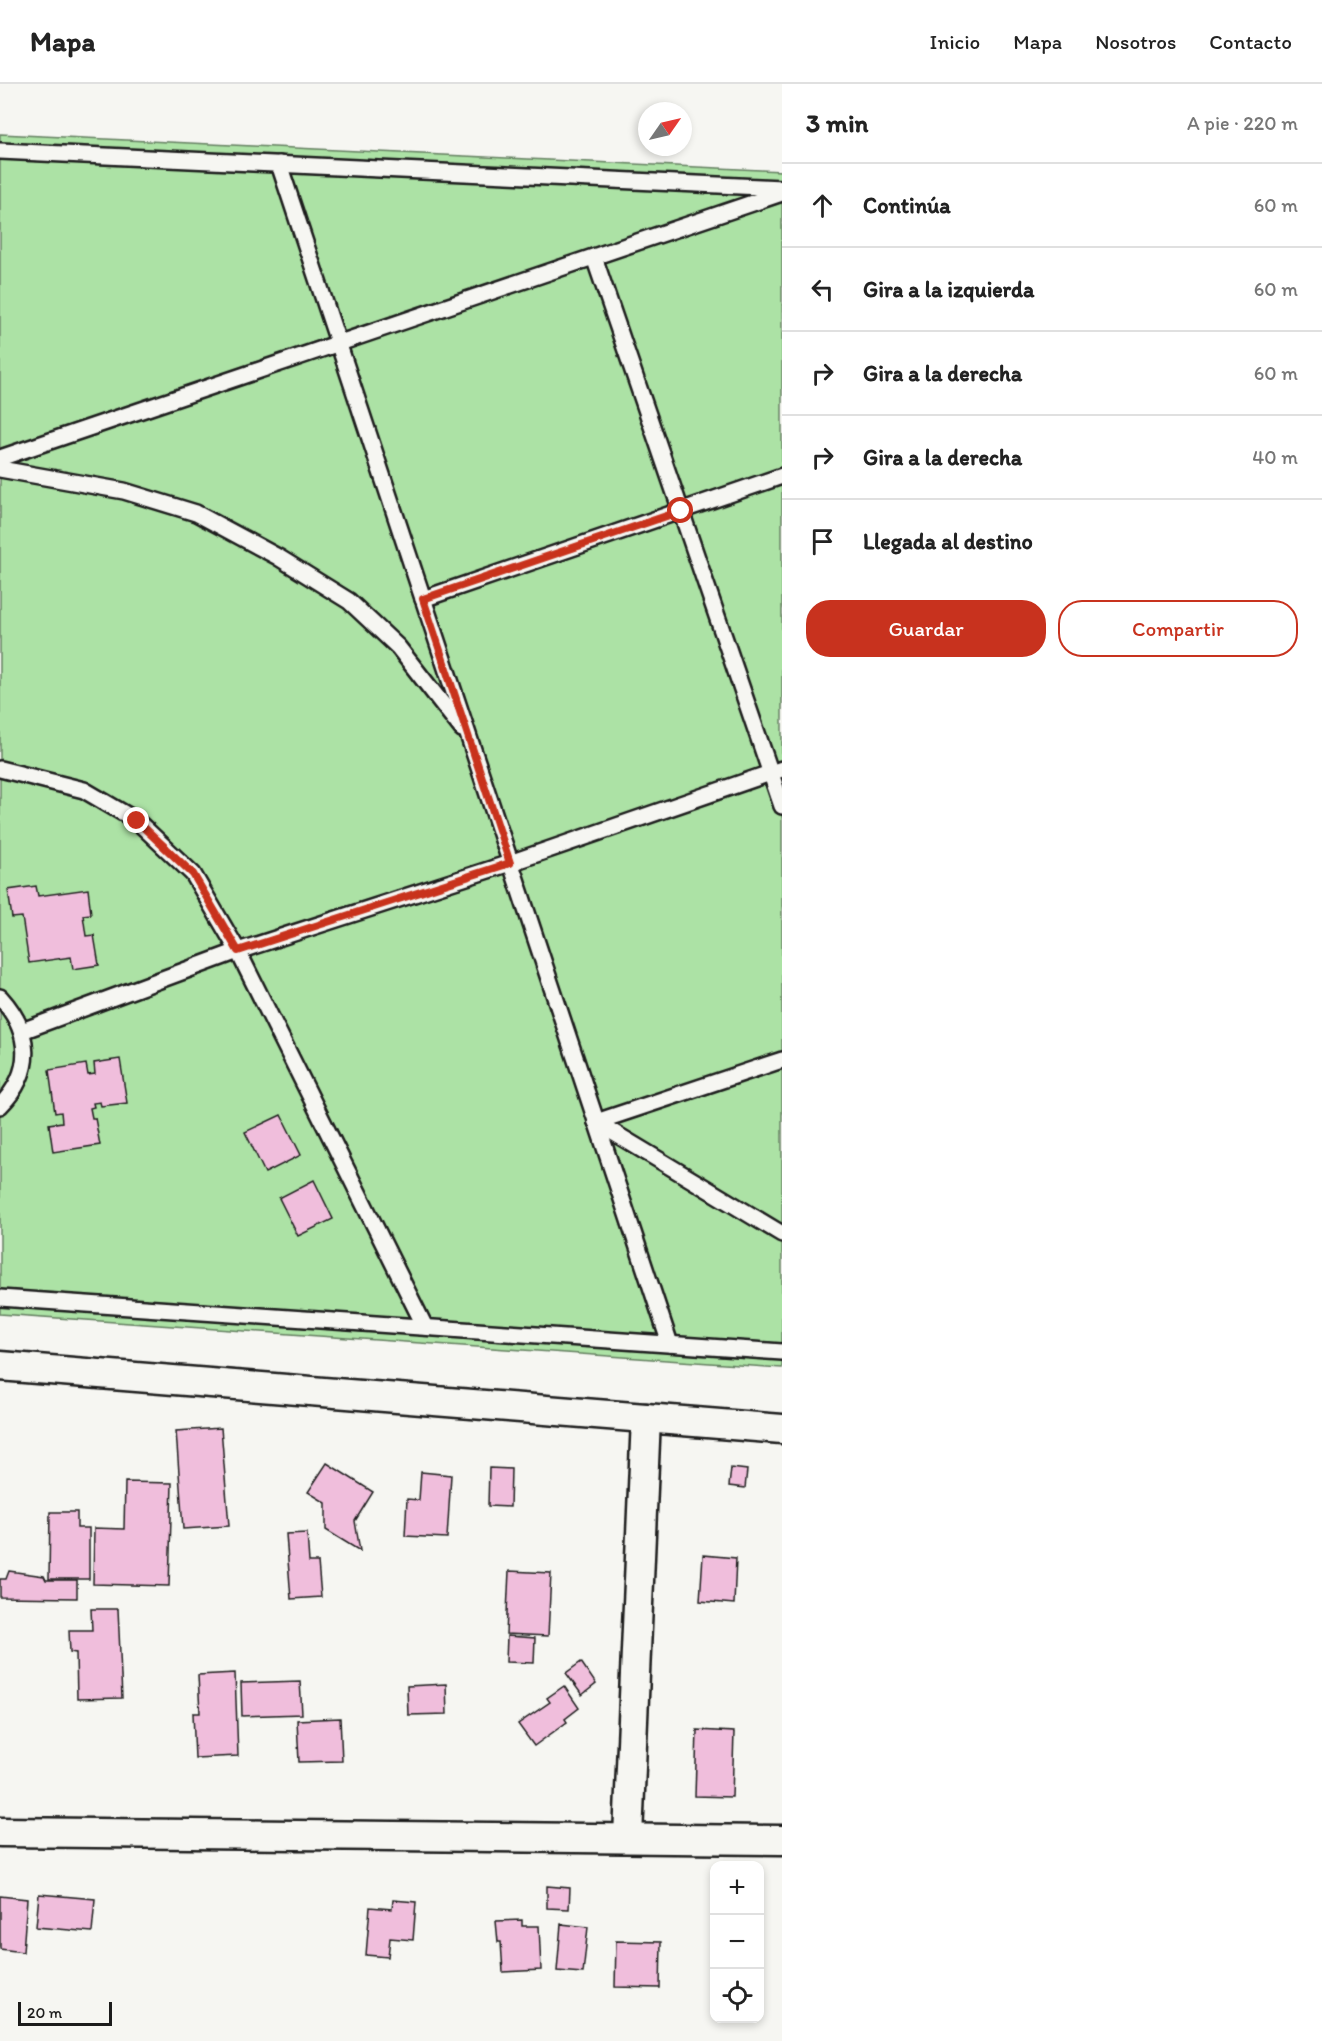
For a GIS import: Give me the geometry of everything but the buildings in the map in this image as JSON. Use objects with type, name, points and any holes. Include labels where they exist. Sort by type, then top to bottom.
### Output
[{"type":"street","points":[[0,1366],[782,1429]]},
{"type":"street","points":[[628,1837],[646,1418]]},
{"type":"street","points":[[0,1832],[782,1840]]},
{"type":"lane","points":[[0,151],[782,188]]},
{"type":"lane","points":[[279,164],[670,1344]]},
{"type":"lane","points":[[0,458],[782,193]]},
{"type":"lane","points":[[594,257],[681,511],[776,771],[782,806]]},
{"type":"lane","points":[[0,469],[124,491],[196,513],[278,557],[349,601],[399,647],[469,738]]},
{"type":"lane","points":[[423,599],[782,476]]},
{"type":"lane","points":[[0,769],[84,790],[137,821],[193,874],[238,951],[425,1327]]},
{"type":"lane","points":[[22,1031],[238,951],[510,863],[776,771]]},
{"type":"lane","points":[[0,997],[14,1012],[22,1031],[25,1052],[22,1072],[14,1090],[0,1106]]},
{"type":"lane","points":[[596,1122],[782,1060]]},
{"type":"lane","points":[[596,1122],[782,1234]]},
{"type":"lane","points":[[0,1298],[782,1352]]},
{"type":"green space","points":[[0,134],[782,171],[782,1368],[0,1314]]},
{"type":"route","points":[[137,821],[193,874],[238,951],[510,863],[423,599],[681,511]]}]
